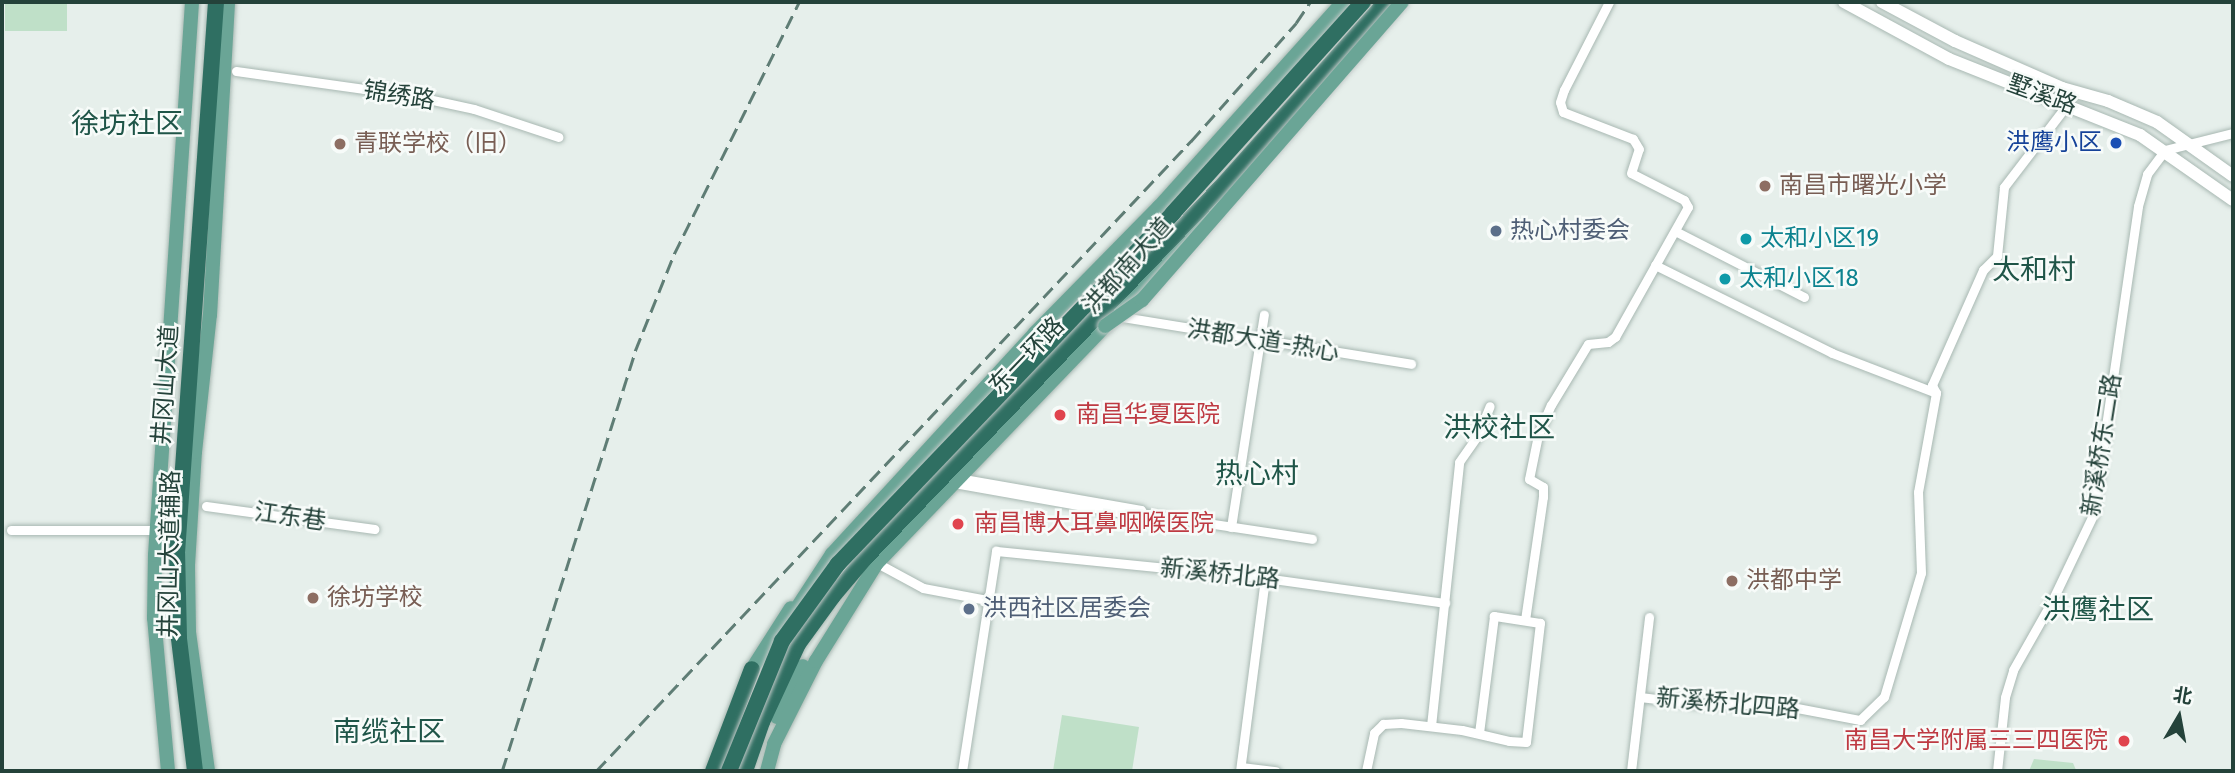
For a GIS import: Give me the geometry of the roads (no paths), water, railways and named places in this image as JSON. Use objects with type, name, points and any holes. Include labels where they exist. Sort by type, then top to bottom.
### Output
[{"type":"highway","name":"井冈山大道","points":[[184,771],[169,633],[168,552],[209,2]]},
{"type":"highway","name":"井冈山大道","points":[[195,771],[180,638],[177,553],[216,2]]},
{"type":"highway","name":"东一环路","points":[[729,771],[782,641],[838,564],[1173,214],[1363,2]]},
{"type":"highway","name":"东一环路","points":[[744,771],[762,722],[798,644],[833,596],[866,557],[1220,188],[1386,2]]},
{"type":"highway","points":[[713,771],[752,669]]},
{"type":"main road","name":"井冈山大道辅路","points":[[168,771],[154,618],[157,530],[192,2]]},
{"type":"main road","name":"井冈山大道辅路","points":[[208,771],[189,632],[188,565],[195,452],[210,315],[229,2]]},
{"type":"main road","name":"洪都南大道","points":[[729,771],[741,727],[788,621],[832,554],[1035,333],[1159,207],[1343,2]]},
{"type":"main road","name":"洪都南大道","points":[[767,771],[774,744],[816,662],[874,567],[1110,321],[1393,2]]},
{"type":"main road","points":[[1110,321],[1142,300],[1402,2]]},
{"type":"main road","points":[[752,669],[779,625],[832,554]]},
{"type":"main road","points":[[757,771],[766,740],[791,688],[832,615],[874,567]]},
{"type":"street","points":[[1525,621],[1543,497],[1543,487],[1529,480],[1538,435],[1551,405],[1588,344],[1608,342],[1615,337],[1687,210],[1687,202],[1631,173],[1638,144],[1563,112],[1560,103],[1609,2]]},
{"type":"street","name":"墅溪路","points":[[1844,2],[1950,59],[2066,106],[2115,122],[2165,150],[2233,200]]},
{"type":"street","name":"墅溪路","points":[[1882,2],[1955,41],[2038,78],[2108,101],[2157,122],[2233,176]]},
{"type":"street","name":"锦绣路","points":[[236,71],[414,96],[474,110],[558,137]]},
{"type":"street","name":"新溪桥北四路","points":[[1640,697],[1698,704],[1776,704],[1860,720],[1884,697],[1921,573],[1918,492],[1936,393],[1933,385],[1983,270],[1997,256],[2004,187],[2066,106]]},
{"type":"street","points":[[2165,150],[2233,133]]},
{"type":"street","name":"新溪桥东二路","points":[[1997,771],[2006,697],[2013,670],[2052,601],[2093,515],[2138,206],[2147,174],[2165,150]]},
{"type":"street","points":[[1675,231],[1804,297]]},
{"type":"street","points":[[1655,265],[1832,353],[1936,393]]},
{"type":"street","points":[[1231,527],[1264,315]]},
{"type":"street","name":"洪都大道-热心","points":[[1110,321],[1411,364]]},
{"type":"street","points":[[1431,726],[1459,463],[1478,435],[1490,407]]},
{"type":"street","points":[[956,481],[1140,516],[1141,513],[1312,539]]},
{"type":"street","name":"江东巷","points":[[205,506],[374,529]]},
{"type":"street","points":[[11,530],[157,530]]},
{"type":"street","name":"新溪桥北路","points":[[987,600],[996,551],[1265,578],[1445,603]]},
{"type":"street","points":[[874,567],[923,588],[987,600],[962,771]]},
{"type":"street","points":[[1265,578],[1241,769],[1276,771]]},
{"type":"street","points":[[1366,771],[1374,733],[1383,724],[1431,726],[1526,742],[1540,623],[1494,616],[1479,733]]},
{"type":"street","points":[[1631,771],[1649,617]]},
{"type":"railway","points":[[502,771],[635,351],[674,254],[799,2]]},
{"type":"railway","points":[[596,771],[1191,141],[1296,23],[1310,2]]},
{"type":"place","name":"洪鹰小区","points":[[2116,143]]},
{"type":"place","name":"青联学校（旧）","points":[[340,144]]},
{"type":"place","name":"南昌市曙光小学","points":[[1765,186]]},
{"type":"place","name":"热心村委会","points":[[1496,231]]},
{"type":"place","name":"太和小区19","points":[[1746,239]]},
{"type":"place","name":"太和小区18","points":[[1725,279]]},
{"type":"place","name":"南昌华夏医院","points":[[1060,415]]},
{"type":"place","name":"南昌博大耳鼻咽喉医院","points":[[958,524]]},
{"type":"place","name":"洪都中学","points":[[1732,581]]},
{"type":"place","name":"徐坊学校","points":[[313,598]]},
{"type":"place","name":"洪西社区居委会","points":[[969,609]]},
{"type":"place","name":"南昌大学附属三三四医院","points":[[2124,741]]},
{"type":"district","name":"徐坊社区","points":[[127,124]]},
{"type":"district","name":"太和村","points":[[2034,270]]},
{"type":"district","name":"洪校社区","points":[[1499,428]]},
{"type":"district","name":"热心村","points":[[1257,474]]},
{"type":"district","name":"洪鹰社区","points":[[2098,610]]},
{"type":"district","name":"南缆社区","points":[[389,732]]}]
